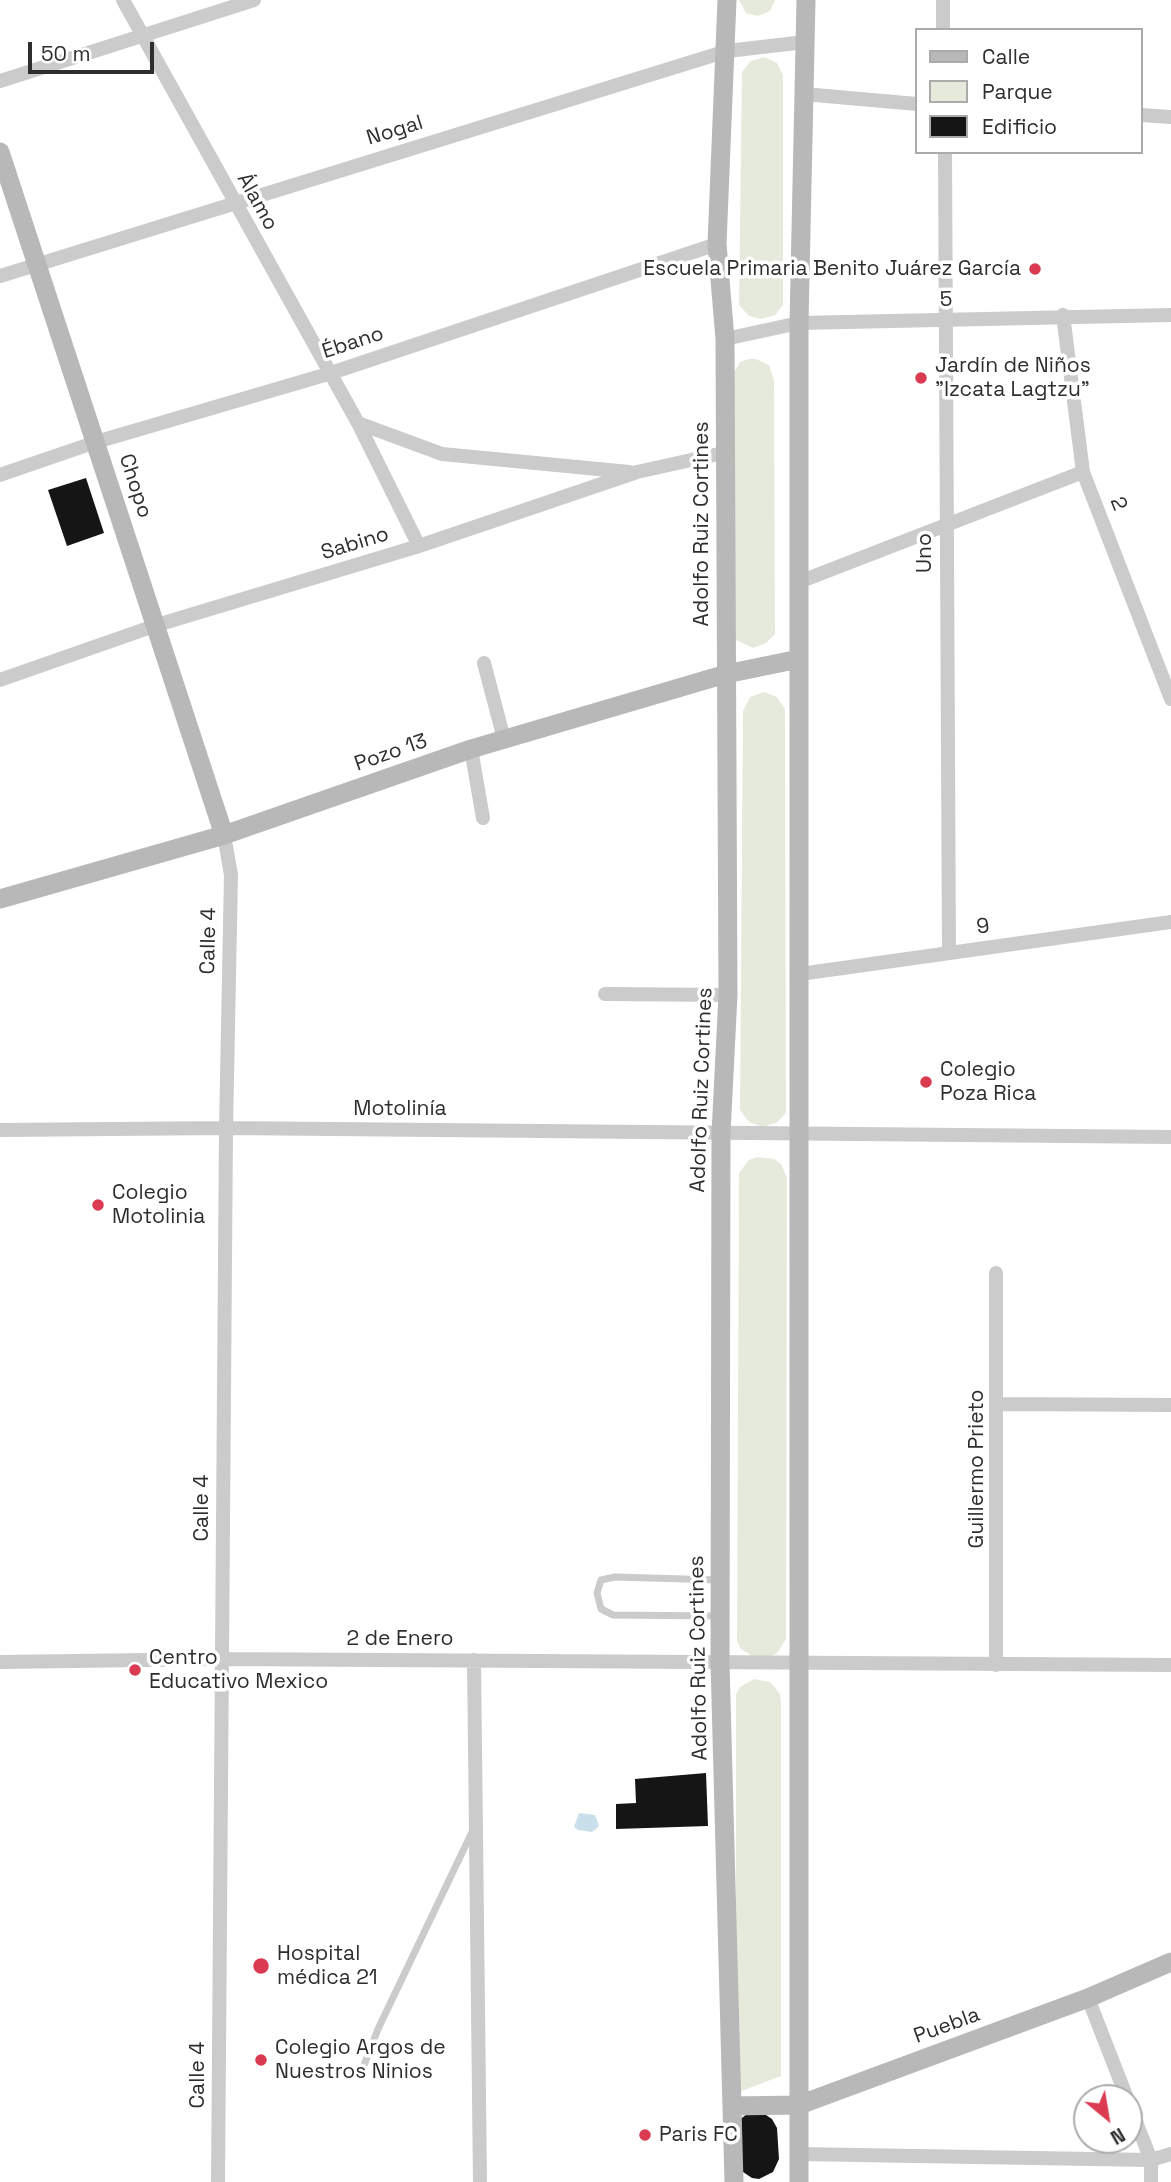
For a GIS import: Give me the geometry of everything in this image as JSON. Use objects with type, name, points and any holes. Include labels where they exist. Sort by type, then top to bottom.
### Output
[{"type":"main road","name":"Adolfo Ruiz Cortines","points":[[727,0],[717,244],[725,339],[723,453],[728,995],[721,1133],[720,1662],[734,2182]]},
{"type":"main road","points":[[799,2182],[799,323],[806,0]]},
{"type":"main road","name":"Chopo","points":[[0,152],[224,835]]},
{"type":"main road","name":"Pozo 13","points":[[0,899],[224,835],[504,739],[726,674],[799,659]]},
{"type":"main road","name":"Puebla","points":[[732,2106],[799,2105],[1088,1997],[1171,1962]]},
{"type":"street","name":"Álamo","points":[[123,0],[233,203],[358,423],[419,547]]},
{"type":"street","points":[[0,81],[254,0]]},
{"type":"street","points":[[943,0],[943,28]]},
{"type":"street","name":"Nogal","points":[[0,276],[727,51],[805,42]]},
{"type":"street","points":[[804,94],[916,104]]},
{"type":"street","points":[[1143,115],[1171,117]]},
{"type":"street","name":"Uno","points":[[945,154],[949,953]]},
{"type":"street","name":"Ébano","points":[[0,475],[96,442],[328,374],[717,244]]},
{"type":"street","name":"5","points":[[725,339],[799,323],[1171,315]]},
{"type":"street","name":"2","points":[[1063,316],[1083,472],[1171,699]]},
{"type":"street","points":[[358,423],[442,454],[637,472]]},
{"type":"street","name":"Sabino","points":[[0,680],[157,625],[419,547],[637,472],[723,453]]},
{"type":"street","points":[[799,582],[1083,472]]},
{"type":"street","points":[[484,663],[504,739]]},
{"type":"street","points":[[471,749],[483,818]]},
{"type":"street","name":"Calle 4","points":[[218,2182],[226,1128],[231,875],[224,835]]},
{"type":"street","name":"9","points":[[800,974],[1171,922]]},
{"type":"street","points":[[604,994],[728,995]]},
{"type":"street","name":"Motolinía","points":[[0,1130],[226,1128],[1171,1137]]},
{"type":"street","name":"Guillermo Prieto","points":[[996,1273],[996,1665]]},
{"type":"street","points":[[998,1404],[1171,1405]]},
{"type":"street","name":"2 de Enero","points":[[0,1662],[222,1659],[1171,1665]]},
{"type":"street","points":[[474,1660],[480,2182]]},
{"type":"street","points":[[1088,1997],[1122,2084]]},
{"type":"street","points":[[1143,2140],[1151,2161],[1151,2182]]},
{"type":"street","points":[[799,2154],[1151,2161],[1171,2154]]},
{"type":"lane","points":[[720,1580],[615,1577],[601,1580],[597,1593],[601,1609],[613,1615],[720,1616]]},
{"type":"lane","points":[[361,2073],[378,2029],[477,1822]]},
{"type":"green space","points":[[739,0],[775,0],[770,11],[758,16],[746,13]]},
{"type":"green space","points":[[764,57],[777,63],[783,75],[783,305],[775,315],[761,319],[749,316],[739,305],[742,72],[751,61]]},
{"type":"green space","points":[[749,359],[769,365],[774,380],[775,634],[766,643],[753,648],[734,639],[732,376],[740,362]]},
{"type":"green space","points":[[764,692],[777,697],[785,709],[786,1113],[776,1123],[762,1127],[749,1122],[740,1110],[743,711],[750,697]]},
{"type":"green space","points":[[757,1157],[774,1159],[781,1164],[787,1178],[786,1639],[778,1652],[771,1657],[755,1658],[741,1649],[737,1641],[739,1173],[749,1160]]},
{"type":"green space","points":[[754,1679],[770,1682],[780,1694],[781,1702],[781,2076],[736,2093],[736,1694],[740,1687]]},
{"type":"water","points":[[579,1813],[595,1815],[599,1826],[592,1832],[578,1830],[574,1827]]},
{"type":"building","points":[[86,478],[104,533],[67,546],[48,490]]},
{"type":"building","points":[[706,1773],[708,1826],[616,1829],[616,1804],[636,1803],[635,1779]]},
{"type":"building","points":[[763,2113],[772,2119],[777,2128],[779,2159],[773,2172],[759,2179],[740,2170],[738,2121],[747,2114]]},
{"type":"place","name":"Escuela Primaria Benito Juárez García","points":[[1035,269]]},
{"type":"place","name":"Jardín de Niños \"Izcata Lagtzu\"","points":[[921,378]]},
{"type":"place","name":"Colegio Poza Rica","points":[[926,1082]]},
{"type":"place","name":"Colegio Motolinia","points":[[98,1205]]},
{"type":"place","name":"Centro Educativo Mexico","points":[[135,1670]]},
{"type":"place","name":"Hospital médica 21","points":[[261,1966]]},
{"type":"place","name":"Colegio Argos de Nuestros Ninios","points":[[261,2060]]},
{"type":"place","name":"Paris FC","points":[[645,2135]]}]
